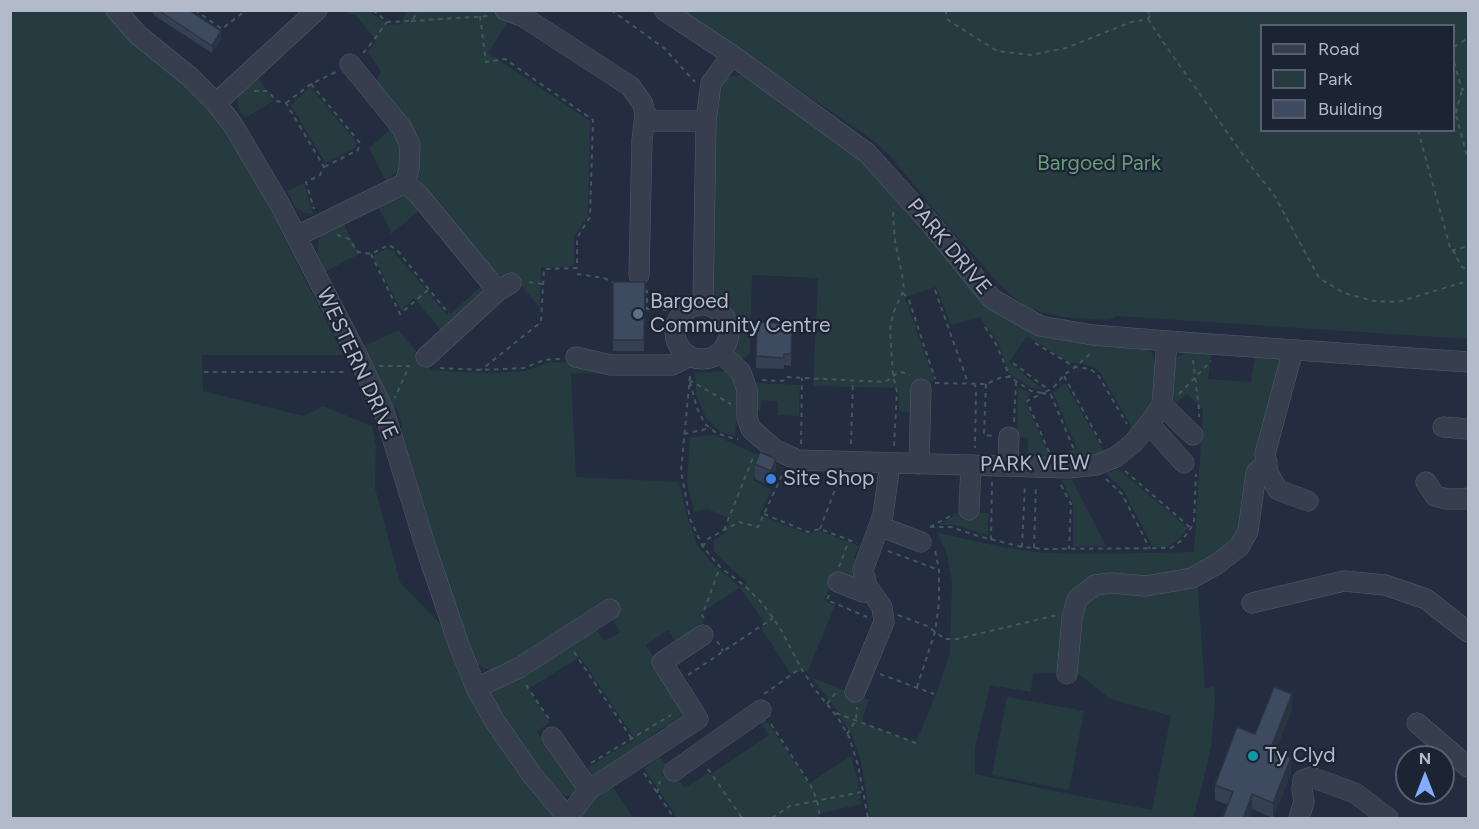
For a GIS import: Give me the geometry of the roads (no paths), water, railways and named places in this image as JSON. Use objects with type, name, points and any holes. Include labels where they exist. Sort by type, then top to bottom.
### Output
[{"type":"street","name":"WESTERN DRIVE","points":[[116,10],[138,35],[190,76],[216,103],[233,125],[297,236],[384,411],[427,551],[476,688],[494,720],[532,775],[568,818]]},
{"type":"street","points":[[216,103],[317,10]]},
{"type":"street","name":"PARK DRIVE","points":[[664,10],[867,153],[931,224],[992,299],[1040,326],[1108,336],[1167,341],[1468,362]]},
{"type":"street","points":[[497,13],[522,16],[630,86],[643,104],[645,116],[642,140],[639,283]]},
{"type":"street","points":[[703,305],[706,120],[711,83],[732,56]]},
{"type":"street","points":[[297,236],[405,183],[409,168],[410,145],[402,128],[362,70]]},
{"type":"street","points":[[645,116],[654,121],[706,120]]},
{"type":"street","points":[[405,183],[505,287],[436,357]]},
{"type":"street","points":[[576,357],[611,365],[705,359],[713,357],[726,345],[729,337],[729,327],[720,312],[703,305],[686,310],[676,325],[678,343],[683,350],[681,360]]},
{"type":"street","name":"PARK VIEW","points":[[720,352],[741,372],[747,390],[747,413],[751,429],[774,449],[796,459],[1068,468],[1096,465],[1116,457],[1134,443],[1149,424],[1162,405],[1167,341]]},
{"type":"street","points":[[1293,350],[1265,454],[1268,473],[1278,490],[1308,501]]},
{"type":"street","points":[[919,464],[925,384]]},
{"type":"street","points":[[1162,405],[1196,428]]},
{"type":"street","points":[[1149,424],[1190,464]]},
{"type":"street","points":[[1443,427],[1468,429]]},
{"type":"street","points":[[1009,437],[1015,466]]},
{"type":"street","points":[[1067,674],[1072,620],[1077,599],[1095,585],[1112,583],[1146,586],[1192,578],[1217,564],[1239,547],[1248,531],[1256,474],[1267,462]]},
{"type":"street","points":[[855,692],[884,622],[882,607],[867,586],[863,570],[884,514],[890,463]]},
{"type":"street","points":[[969,510],[971,465]]},
{"type":"street","points":[[1426,482],[1435,496],[1447,499],[1468,498]]},
{"type":"street","points":[[879,526],[928,539]]},
{"type":"street","points":[[1252,603],[1344,581],[1385,585],[1426,599],[1468,632]]},
{"type":"street","points":[[838,582],[863,592],[870,591]]},
{"type":"street","points":[[476,688],[515,670],[610,609]]},
{"type":"street","points":[[708,631],[662,662],[715,742]]},
{"type":"street","points":[[674,771],[762,710]]},
{"type":"street","points":[[568,818],[588,790],[636,760],[694,712]]},
{"type":"street","points":[[1417,723],[1468,767]]},
{"type":"street","points":[[552,737],[588,790]]},
{"type":"street","points":[[1299,819],[1304,802],[1303,780],[1311,777],[1355,793],[1388,819]]},
{"type":"place","name":"Bargoed Community Centre","points":[[638,314]]},
{"type":"place","name":"Site Shop","points":[[771,479]]},
{"type":"place","name":"Ty Clyd","points":[[1253,756]]},
{"type":"park label","name":"Bargoed Park","points":[[1099,164]]}]
